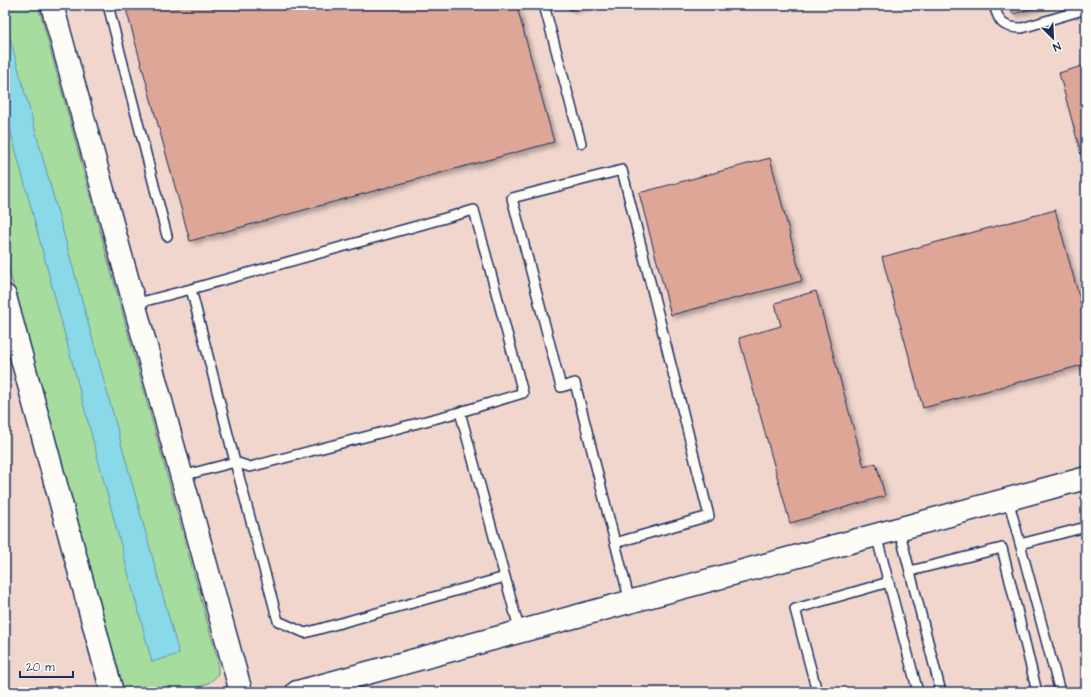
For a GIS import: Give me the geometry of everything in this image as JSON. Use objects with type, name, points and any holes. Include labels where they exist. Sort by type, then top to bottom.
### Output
[{"type":"main road","points":[[52,5],[241,692]]},
{"type":"main road","points":[[5,296],[112,692]]},
{"type":"main road","points":[[297,692],[1086,478]]},
{"type":"lane","points":[[108,5],[167,236]]},
{"type":"lane","points":[[544,5],[581,142]]},
{"type":"lane","points":[[994,5],[998,19],[1005,26],[1015,28],[1022,28],[1086,9]]},
{"type":"lane","points":[[615,543],[709,516],[622,170],[512,198],[561,387],[575,383],[615,543],[630,602]]},
{"type":"lane","points":[[134,304],[474,210],[523,393],[460,412],[250,467],[235,462],[182,476]]},
{"type":"lane","points":[[191,289],[235,462],[278,621],[305,633],[505,577]]},
{"type":"lane","points":[[460,412],[520,632]]},
{"type":"lane","points":[[1008,499],[1060,692]]},
{"type":"lane","points":[[1020,544],[1086,527]]},
{"type":"lane","points":[[899,529],[941,692]]},
{"type":"lane","points":[[876,535],[918,692]]},
{"type":"lane","points":[[910,571],[1002,548],[1037,692]]},
{"type":"lane","points":[[817,692],[795,608],[888,582]]},
{"type":"shaded area","points":[[5,5],[1086,5],[1086,692],[5,692]]},
{"type":"green space","points":[[5,5],[38,5],[218,661],[218,674],[211,681],[201,687],[175,692],[124,692],[123,690],[5,255]]},
{"type":"water","points":[[5,20],[179,654],[152,662],[5,110]]},
{"type":"building","points":[[125,5],[525,5],[517,7],[554,142],[190,241]]},
{"type":"building","points":[[569,5],[587,5],[570,10]]},
{"type":"building","points":[[1010,5],[1046,5],[1013,14]]},
{"type":"building","points":[[1086,65],[1086,172],[1059,73]]},
{"type":"building","points":[[770,158],[802,281],[671,315],[639,193]]},
{"type":"building","points":[[1055,210],[1086,322],[1086,364],[923,408],[882,257]]},
{"type":"building","points":[[816,291],[864,467],[876,463],[885,496],[790,523],[739,338],[781,326],[775,303]]}]
